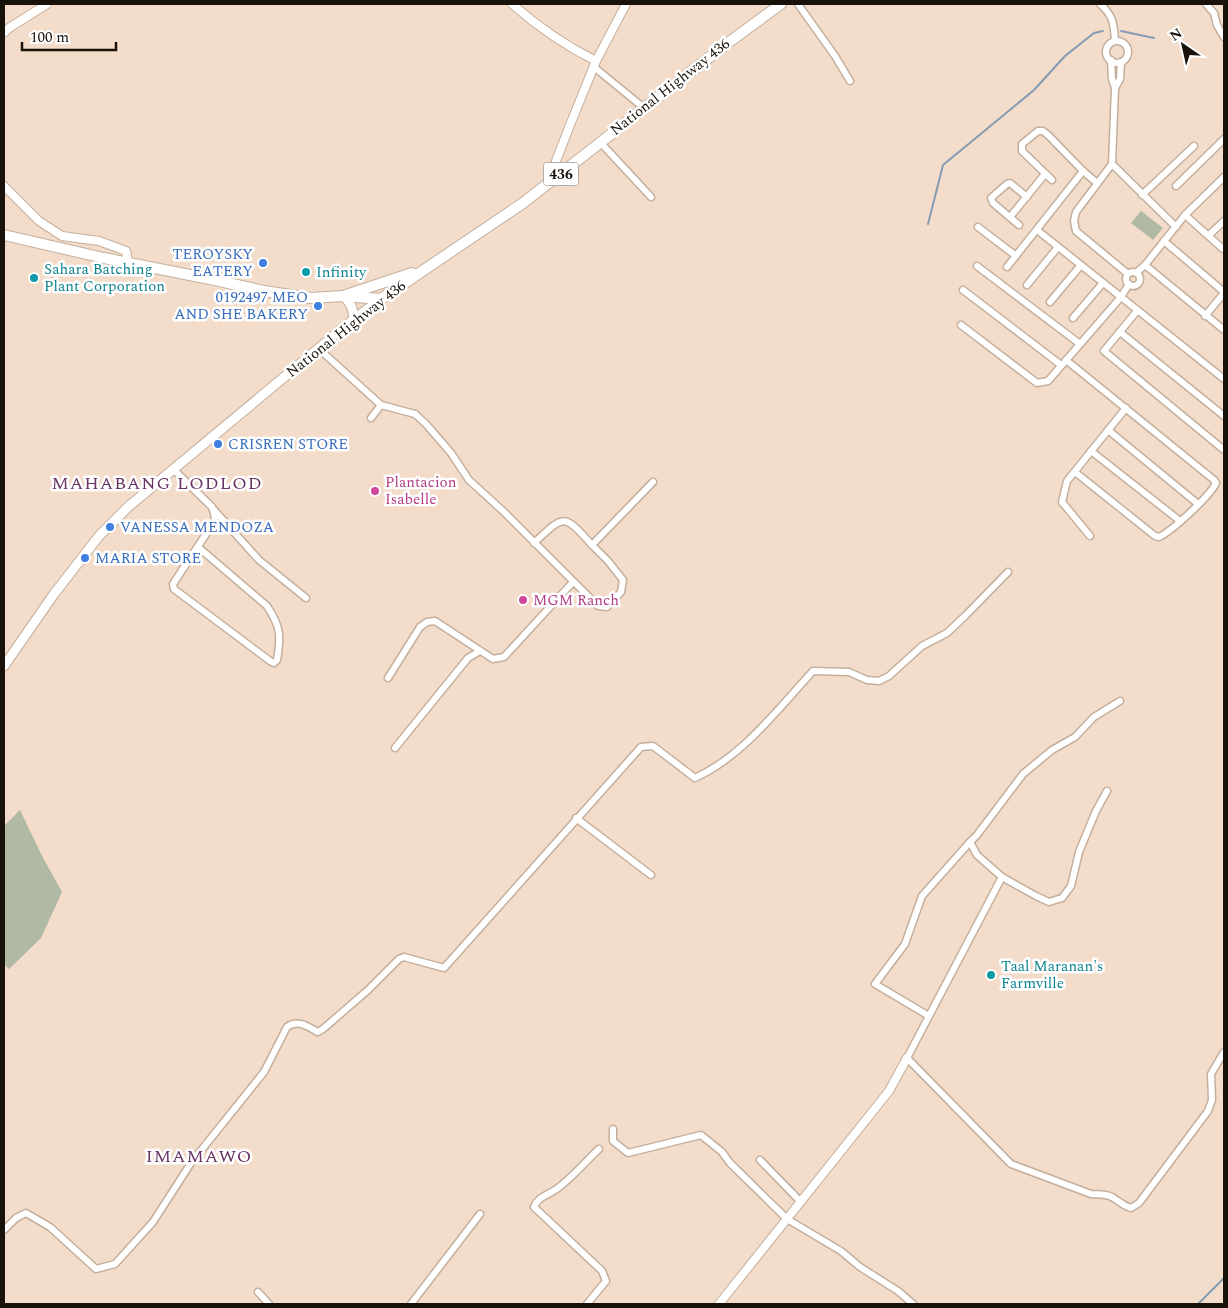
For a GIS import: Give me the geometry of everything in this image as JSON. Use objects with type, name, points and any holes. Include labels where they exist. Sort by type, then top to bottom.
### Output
[{"type":"main road","name":"National Highway 436","points":[[4,666],[54,594],[99,536],[128,507],[172,469],[354,319],[425,268],[523,203],[732,39],[781,4]]},
{"type":"main road","points":[[4,235],[264,291],[311,298],[343,296],[381,299]]},
{"type":"main road","points":[[343,296],[425,268]]},
{"type":"main road","points":[[343,296],[352,307],[354,319]]},
{"type":"street","points":[[4,33],[46,4]]},
{"type":"street","points":[[512,4],[595,64],[644,108]]},
{"type":"street","points":[[559,176],[555,169],[556,161],[595,64],[626,4]]},
{"type":"street","points":[[798,4],[835,56],[850,81]]},
{"type":"street","points":[[1100,4],[1109,14],[1114,24],[1115,41]]},
{"type":"street","points":[[1206,4],[1214,12],[1217,24],[1224,37]]},
{"type":"street","points":[[1115,88],[1120,80],[1121,62],[1126,57],[1127,47],[1122,42],[1115,41],[1109,44],[1106,51],[1111,60],[1112,79],[1115,88],[1112,164],[1076,212],[1074,221],[1076,231],[1128,274]]},
{"type":"street","points":[[1111,60],[1121,62]]},
{"type":"street","points":[[1052,180],[1026,155],[1021,147],[1038,131],[1043,131],[1049,136],[1097,183]]},
{"type":"street","points":[[1176,186],[1224,139]]},
{"type":"street","points":[[600,142],[651,197]]},
{"type":"street","points":[[1142,195],[1194,146]]},
{"type":"street","points":[[1112,164],[1176,227]]},
{"type":"street","points":[[1007,267],[1083,171]]},
{"type":"street","points":[[1010,218],[1045,174]]},
{"type":"street","points":[[1128,274],[1136,273],[1145,265],[1185,214],[1224,177]]},
{"type":"street","points":[[1019,225],[993,203],[991,198],[993,194],[1010,183],[1027,197]]},
{"type":"street","points":[[4,186],[39,221],[62,236],[99,241],[118,247],[126,251],[128,262]]},
{"type":"street","points":[[1185,214],[1224,247]]},
{"type":"street","points":[[1208,235],[1224,221]]},
{"type":"street","points":[[978,227],[1016,256]]},
{"type":"street","points":[[1036,230],[1224,379]]},
{"type":"street","points":[[1164,241],[1224,292],[1205,316]]},
{"type":"street","points":[[1027,286],[1058,247]]},
{"type":"street","points":[[1050,302],[1081,265]]},
{"type":"street","points":[[1145,265],[1224,330]]},
{"type":"street","points":[[977,266],[1080,344]]},
{"type":"street","points":[[1129,284],[1133,285],[1138,282],[1139,278],[1136,273]]},
{"type":"street","points":[[1128,274],[1126,278],[1129,284]]},
{"type":"street","points":[[1073,318],[1103,283]]},
{"type":"street","points":[[961,325],[1037,382],[1048,381],[1121,297],[1129,284]]},
{"type":"street","points":[[962,290],[1126,408],[1216,483],[1214,488],[1198,504],[1159,538],[1075,472]]},
{"type":"street","points":[[1137,311],[1104,352],[1224,449]]},
{"type":"street","points":[[1120,332],[1224,416]]},
{"type":"street","points":[[319,349],[382,405],[415,414],[426,424],[451,453],[469,480],[598,606],[607,607],[621,592],[623,580],[573,524],[564,520],[557,522],[534,543]]},
{"type":"street","points":[[371,418],[382,405]]},
{"type":"street","points":[[1090,536],[1062,502],[1067,481],[1126,408]]},
{"type":"street","points":[[1108,430],[1198,504]]},
{"type":"street","points":[[1091,451],[1180,521]]},
{"type":"street","points":[[172,469],[212,508],[259,560],[306,598]]},
{"type":"street","points":[[592,545],[653,482]]},
{"type":"street","points":[[198,547],[267,606],[275,617],[281,638],[277,660],[274,663],[174,589],[173,584],[214,522],[215,517],[212,508]]},
{"type":"street","points":[[4,1230],[16,1218],[26,1213],[50,1227],[96,1269],[115,1264],[153,1222],[191,1163],[264,1072],[287,1027],[292,1023],[300,1023],[318,1032],[363,995],[404,957],[444,968],[641,747],[653,746],[695,778],[711,771],[752,737],[813,671],[835,670],[849,672],[867,680],[878,682],[889,676],[922,646],[947,633],[1008,572]]},
{"type":"street","points":[[388,678],[420,627],[427,622],[435,621],[493,659],[504,657],[573,582]]},
{"type":"street","points":[[395,748],[468,658],[480,651]]},
{"type":"street","points":[[930,1016],[875,984],[905,944],[922,896],[977,836],[1023,774],[1052,750],[1075,738],[1094,717],[1120,701]]},
{"type":"street","points":[[970,842],[977,855],[1002,877],[1050,902],[1062,898],[1071,886],[1079,852],[1096,811],[1107,791]]},
{"type":"street","points":[[576,818],[651,875]]},
{"type":"street","points":[[719,1304],[889,1091],[1002,877]]},
{"type":"street","points":[[907,1058],[1010,1164],[1091,1194],[1113,1197],[1124,1206],[1131,1208],[1140,1203],[1208,1111],[1212,1100],[1211,1074],[1224,1052]]},
{"type":"street","points":[[614,1129],[612,1141],[628,1153],[700,1135],[722,1152],[730,1163],[787,1219],[841,1251],[860,1267],[898,1291],[913,1304]]},
{"type":"street","points":[[587,1304],[606,1281],[602,1271],[534,1208],[536,1202],[557,1189],[599,1149]]},
{"type":"street","points":[[760,1160],[800,1201]]},
{"type":"street","points":[[411,1304],[480,1214]]},
{"type":"street","points":[[258,1292],[269,1304]]},
{"type":"green space","points":[[1141,211],[1163,228],[1153,240],[1131,223]]},
{"type":"green space","points":[[20,810],[62,892],[41,938],[9,969],[4,964],[4,826]]},
{"type":"waterway","points":[[928,224],[943,165],[1034,90],[1065,56],[1094,33],[1103,31]]},
{"type":"waterway","points":[[1121,31],[1154,38]]},
{"type":"waterway","points":[[1198,1304],[1224,1278]]},
{"type":"place","name":"TEROYSKY EATERY","points":[[263,263]]},
{"type":"place","name":"Infinity","points":[[306,272]]},
{"type":"place","name":"Sahara Batching Plant Corporation","points":[[34,278]]},
{"type":"place","name":"0192497 MEO AND SHE BAKERY","points":[[318,306]]},
{"type":"place","name":"CRISREN STORE","points":[[218,444]]},
{"type":"place","name":"Plantacion Isabelle","points":[[375,491]]},
{"type":"place","name":"VANESSA MENDOZA","points":[[110,527]]},
{"type":"place","name":"MARIA STORE","points":[[85,558]]},
{"type":"place","name":"MGM Ranch","points":[[523,600]]},
{"type":"place","name":"Taal Maranan's Farmville","points":[[991,975]]},
{"type":"district","name":"MAHABANG LODLOD","points":[[157,483]]},
{"type":"district","name":"IMAMAWO","points":[[199,1156]]}]
